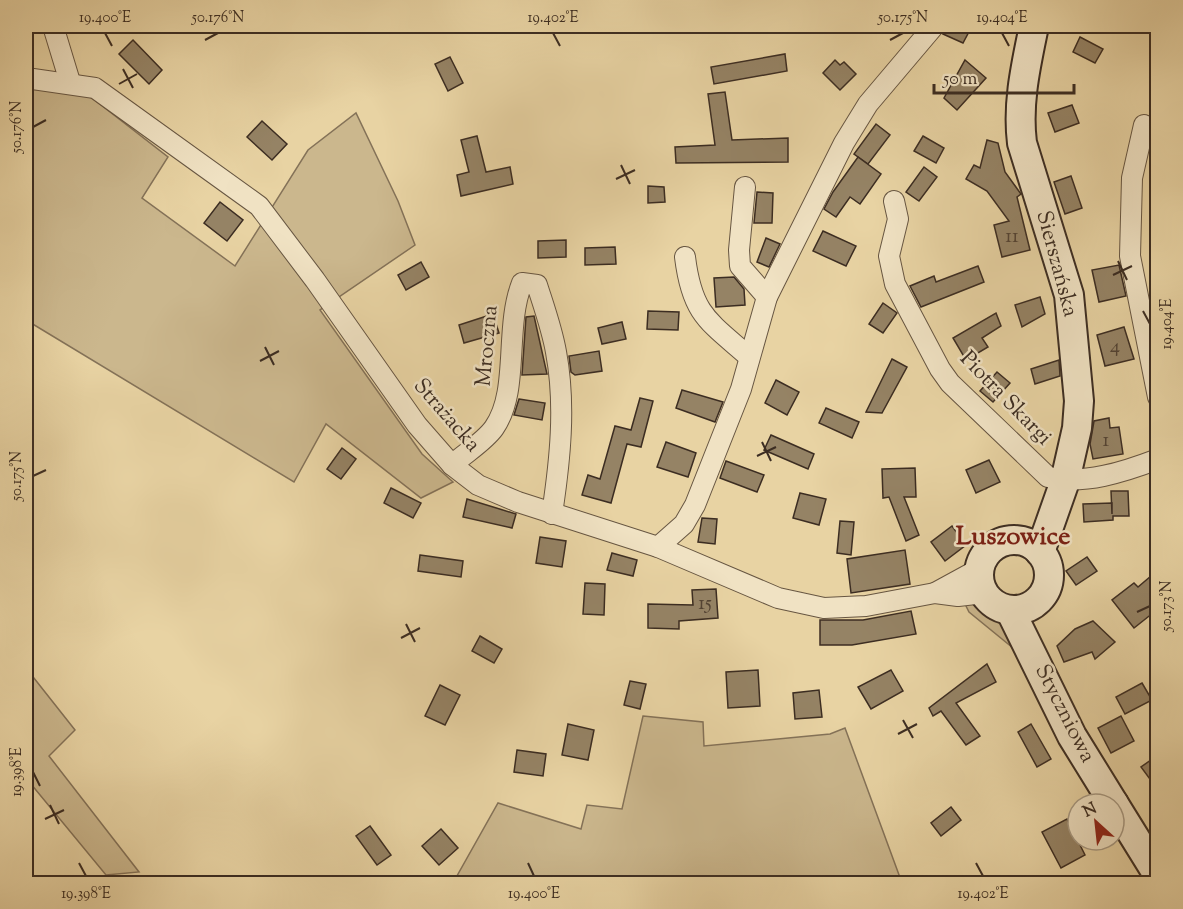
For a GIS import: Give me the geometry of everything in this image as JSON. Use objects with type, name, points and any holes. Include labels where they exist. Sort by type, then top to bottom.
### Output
[{"type":"street","points":[[53,26],[70,82]]},
{"type":"street","points":[[658,547],[684,524],[695,505],[726,433],[767,297],[844,143],[868,104],[933,26]]},
{"type":"street","name":"Sierszańska","points":[[1034,26],[1019,119],[1022,143],[1031,178],[1069,296],[1079,401],[1077,428],[1060,492]]},
{"type":"street","name":"Strażacka","points":[[26,78],[70,82],[95,88],[259,206],[315,280],[417,425],[452,465],[478,485],[552,514],[658,547],[778,598],[824,608],[866,606],[935,593],[982,581]]},
{"type":"street","points":[[1144,125],[1132,178],[1130,256],[1158,397]]},
{"type":"street","points":[[745,187],[739,250],[740,266],[767,297]]},
{"type":"street","name":"Piotra Skargi","points":[[894,201],[898,219],[889,255],[895,284],[940,369],[950,383],[1048,477],[1060,492]]},
{"type":"street","points":[[685,257],[689,285],[706,320],[748,356]]},
{"type":"street","name":"Mroczna","points":[[452,465],[493,428],[508,397],[510,335],[515,301],[522,283],[537,285],[556,352],[562,399],[558,475],[552,514]]},
{"type":"street","points":[[1028,546],[1060,492],[1158,459]]},
{"type":"street","points":[[1000,543],[1028,546],[1046,561],[1048,581],[1045,590],[1021,608],[991,601],[982,581],[986,554],[1000,543]]},
{"type":"street","name":"Styczniowa","points":[[1021,608],[1033,654],[1072,736],[1107,792]]},
{"type":"street","name":"Styczniowa","points":[[1126,823],[1158,875]]},
{"type":"shaded area","points":[[26,89],[70,91],[92,98],[168,157],[142,198],[235,266],[308,150],[356,113],[398,201],[415,245],[320,310],[422,454],[453,482],[421,498],[326,424],[294,482],[26,320]]},
{"type":"shaded area","points":[[972,599],[997,610],[1007,622],[1018,647],[1013,648],[969,612],[963,600]]},
{"type":"shaded area","points":[[26,668],[75,730],[49,756],[139,872],[106,875],[26,778]]},
{"type":"shaded area","points":[[643,716],[703,722],[704,746],[830,734],[845,728],[902,883],[453,883],[498,803],[581,829],[587,805],[622,809]]},
{"type":"building","points":[[946,26],[972,26],[963,43],[943,34]]},
{"type":"building","points":[[1080,37],[1103,49],[1095,63],[1073,52]]},
{"type":"building","points":[[133,40],[162,70],[149,84],[119,54]]},
{"type":"building","points":[[785,54],[787,71],[714,84],[711,67]]},
{"type":"building","points":[[450,57],[463,83],[448,91],[435,64]]},
{"type":"building","points":[[835,60],[840,65],[844,62],[856,74],[840,90],[823,73]]},
{"type":"building","points":[[965,60],[986,78],[957,110],[944,98]]},
{"type":"building","points":[[725,92],[732,140],[788,138],[788,162],[676,163],[675,147],[715,145],[708,94]]},
{"type":"building","points":[[1072,105],[1079,123],[1055,132],[1048,113]]},
{"type":"building","points":[[262,121],[287,144],[272,160],[247,137]]},
{"type":"building","points":[[876,124],[890,135],[868,164],[854,154]]},
{"type":"building","points":[[477,136],[486,172],[510,167],[513,184],[461,196],[457,175],[469,172],[461,140]]},
{"type":"building","points":[[923,136],[944,148],[936,163],[914,151]]},
{"type":"building","points":[[987,140],[998,143],[1005,172],[1021,194],[1017,197],[1030,250],[1002,257],[994,225],[1009,221],[987,191],[966,179],[974,165],[980,168]]},
{"type":"building","points":[[858,157],[881,174],[860,204],[850,197],[836,217],[824,209]]},
{"type":"building","points":[[924,167],[937,177],[919,201],[906,192]]},
{"type":"building","points":[[1071,176],[1082,208],[1065,214],[1054,182]]},
{"type":"building","points":[[648,186],[664,187],[665,202],[648,203]]},
{"type":"building","points":[[757,192],[773,193],[772,223],[754,223]]},
{"type":"building","points":[[220,202],[243,220],[227,241],[204,223]]},
{"type":"building","points":[[823,231],[856,246],[846,266],[813,251]]},
{"type":"building","points":[[766,238],[780,244],[769,267],[757,262]]},
{"type":"building","points":[[566,240],[566,257],[538,258],[538,241]]},
{"type":"building","points":[[615,247],[616,264],[585,265],[585,248]]},
{"type":"building","points":[[421,262],[429,277],[406,290],[398,275]]},
{"type":"building","points":[[1119,265],[1126,296],[1099,302],[1092,270]]},
{"type":"building","points":[[978,266],[984,282],[921,307],[910,286],[934,276],[936,282]]},
{"type":"building","points":[[734,277],[744,289],[745,305],[716,307],[714,278]]},
{"type":"building","points":[[1040,297],[1045,314],[1022,327],[1015,305]]},
{"type":"building","points":[[883,303],[897,313],[883,333],[869,324]]},
{"type":"building","points":[[648,311],[679,312],[678,330],[647,329]]},
{"type":"building","points":[[996,313],[1001,326],[982,338],[988,347],[966,360],[953,338]]},
{"type":"building","points":[[493,314],[499,333],[464,343],[459,325]]},
{"type":"building","points":[[534,316],[547,374],[522,375],[526,317]]},
{"type":"building","points":[[622,322],[626,339],[602,344],[598,328]]},
{"type":"building","points":[[1124,327],[1134,359],[1105,366],[1097,335]]},
{"type":"building","points":[[599,351],[602,371],[575,375],[571,372],[569,356]]},
{"type":"building","points":[[892,359],[907,367],[882,413],[866,412]]},
{"type":"building","points":[[1059,360],[1060,376],[1035,384],[1031,369]]},
{"type":"building","points":[[997,372],[1010,383],[993,402],[980,391]]},
{"type":"building","points":[[776,380],[799,392],[787,415],[765,403]]},
{"type":"building","points":[[682,390],[723,402],[715,422],[676,408]]},
{"type":"building","points":[[640,398],[653,401],[641,447],[627,444],[611,503],[582,495],[588,475],[600,479],[615,426],[631,430]]},
{"type":"building","points":[[519,399],[545,403],[542,420],[514,415]]},
{"type":"building","points":[[826,408],[859,422],[852,438],[819,423]]},
{"type":"building","points":[[1109,418],[1110,428],[1119,427],[1123,454],[1093,459],[1090,444],[1094,421]]},
{"type":"building","points":[[771,435],[814,454],[808,469],[764,450]]},
{"type":"building","points":[[666,442],[696,453],[688,477],[657,467]]},
{"type":"building","points":[[342,448],[356,459],[341,479],[327,469]]},
{"type":"building","points":[[989,460],[1000,482],[976,493],[966,470]]},
{"type":"building","points":[[726,461],[764,475],[757,492],[720,478]]},
{"type":"building","points":[[915,468],[916,497],[904,497],[919,535],[906,541],[889,497],[883,498],[882,469]]},
{"type":"building","points":[[391,488],[421,503],[413,518],[384,503]]},
{"type":"building","points":[[1111,491],[1128,491],[1129,516],[1113,516],[1113,520],[1084,522],[1083,504],[1112,503]]},
{"type":"building","points":[[800,493],[826,499],[819,525],[793,518]]},
{"type":"building","points":[[467,499],[516,514],[512,528],[463,517]]},
{"type":"building","points":[[702,518],[717,519],[715,544],[698,542]]},
{"type":"building","points":[[840,521],[854,522],[851,555],[837,553]]},
{"type":"building","points":[[952,526],[966,545],[945,561],[931,542]]},
{"type":"building","points":[[540,537],[566,541],[562,567],[536,563]]},
{"type":"building","points":[[905,550],[910,584],[851,593],[847,559]]},
{"type":"building","points":[[612,553],[637,560],[633,576],[607,570]]},
{"type":"building","points":[[420,555],[463,561],[461,577],[418,571]]},
{"type":"building","points":[[1087,557],[1097,571],[1076,585],[1066,571]]},
{"type":"building","points":[[1158,570],[1158,609],[1134,628],[1112,600],[1134,583],[1138,587]]},
{"type":"building","points":[[585,583],[605,584],[604,615],[583,614]]},
{"type":"building","points":[[716,589],[718,618],[679,621],[679,629],[648,628],[648,604],[693,605],[692,590]]},
{"type":"building","points":[[911,611],[916,634],[852,645],[820,645],[820,620],[863,620]]},
{"type":"building","points":[[1093,621],[1115,642],[1095,659],[1092,652],[1064,662],[1057,646],[1075,629]]},
{"type":"building","points":[[480,636],[502,649],[494,663],[472,651]]},
{"type":"building","points":[[987,664],[996,682],[956,703],[980,736],[966,745],[941,711],[933,716],[929,708]]},
{"type":"building","points":[[758,670],[760,706],[728,708],[726,672]]},
{"type":"building","points":[[891,670],[903,691],[871,709],[858,687]]},
{"type":"building","points":[[630,681],[646,684],[640,709],[624,705]]},
{"type":"building","points":[[1142,683],[1152,700],[1125,714],[1116,697]]},
{"type":"building","points":[[440,685],[460,695],[445,725],[425,716]]},
{"type":"building","points":[[819,690],[822,717],[795,719],[793,693]]},
{"type":"building","points":[[1121,716],[1134,741],[1111,753],[1098,728]]},
{"type":"building","points":[[568,724],[594,730],[588,760],[562,755]]},
{"type":"building","points":[[1031,724],[1051,759],[1037,767],[1018,732]]},
{"type":"building","points":[[517,750],[546,754],[543,776],[514,772]]},
{"type":"building","points":[[1158,755],[1158,790],[1141,767]]},
{"type":"building","points":[[951,807],[961,820],[941,836],[931,823]]},
{"type":"building","points":[[1066,820],[1066,852],[1084,852],[1085,855],[1061,868],[1042,832]]},
{"type":"building","points":[[370,826],[391,855],[377,865],[356,836]]},
{"type":"building","points":[[441,829],[458,848],[439,865],[422,846]]},
{"type":"district","name":"Luszowice","points":[[1013,537]]}]
